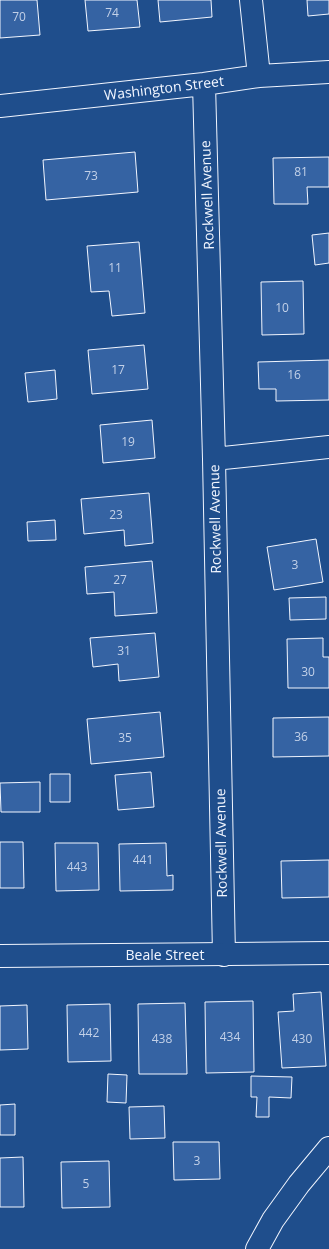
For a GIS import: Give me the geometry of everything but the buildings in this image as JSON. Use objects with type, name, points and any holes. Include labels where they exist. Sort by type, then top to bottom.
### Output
[{"type":"street","points":[[251,0],[259,76]]},
{"type":"street","name":"Washington Street","points":[[0,106],[204,84],[259,76],[329,72]]},
{"type":"street","name":"Rockwell Avenue","points":[[204,84],[214,459],[224,955]]},
{"type":"street","points":[[214,459],[329,447]]},
{"type":"street","name":"Beale Street","points":[[0,956],[329,953]]},
{"type":"street","points":[[257,1249],[273,1220],[299,1184],[329,1148]]}]
